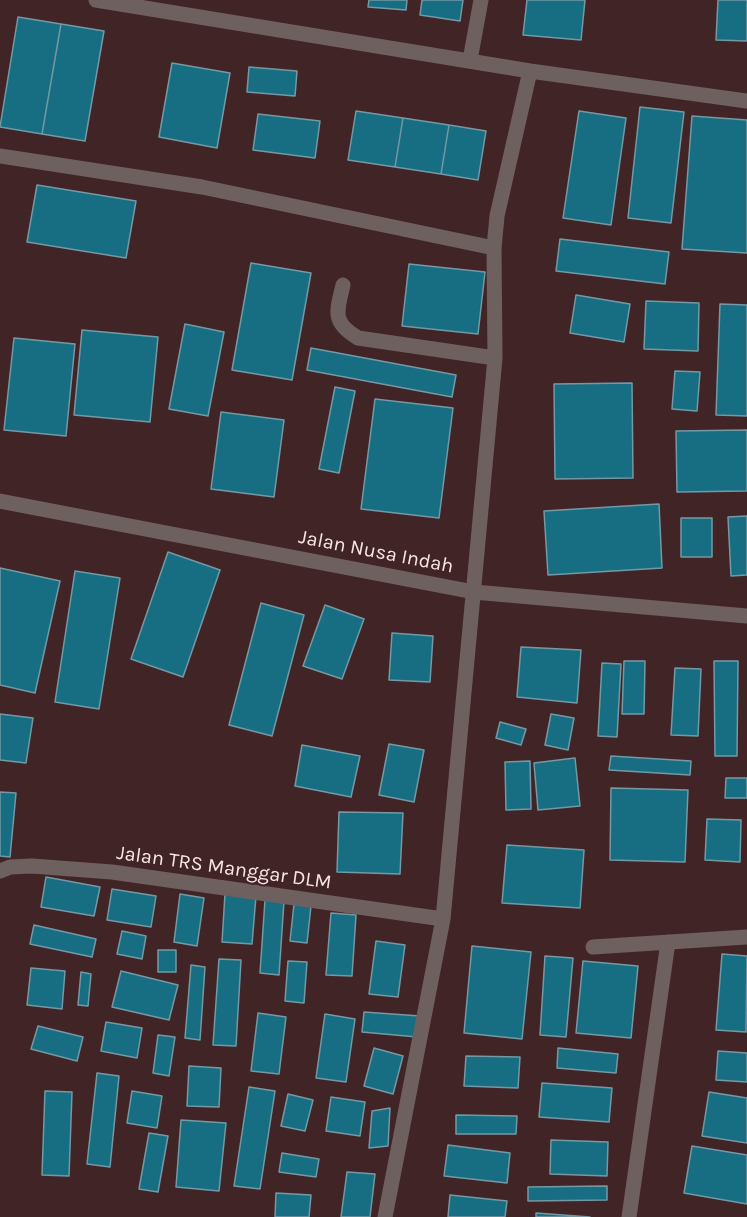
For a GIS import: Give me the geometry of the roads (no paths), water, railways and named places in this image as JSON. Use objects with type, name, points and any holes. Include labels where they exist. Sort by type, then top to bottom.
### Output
[{"type":"street","points":[[96,0],[530,71],[747,101]]},
{"type":"street","points":[[470,60],[481,0]]},
{"type":"street","points":[[385,1217],[443,919],[495,358],[494,248],[497,216],[530,71]]},
{"type":"street","points":[[0,156],[202,187],[494,248]]},
{"type":"street","points":[[343,285],[337,313],[344,330],[358,338],[495,358]]},
{"type":"street","name":"Jalan Nusa Indah","points":[[0,501],[474,592],[747,616]]},
{"type":"street","name":"Jalan TRS Manggar DLM","points":[[0,871],[10,867],[32,867],[112,872],[443,919]]},
{"type":"street","points":[[593,946],[747,938]]},
{"type":"street","points":[[629,1217],[668,942]]}]
